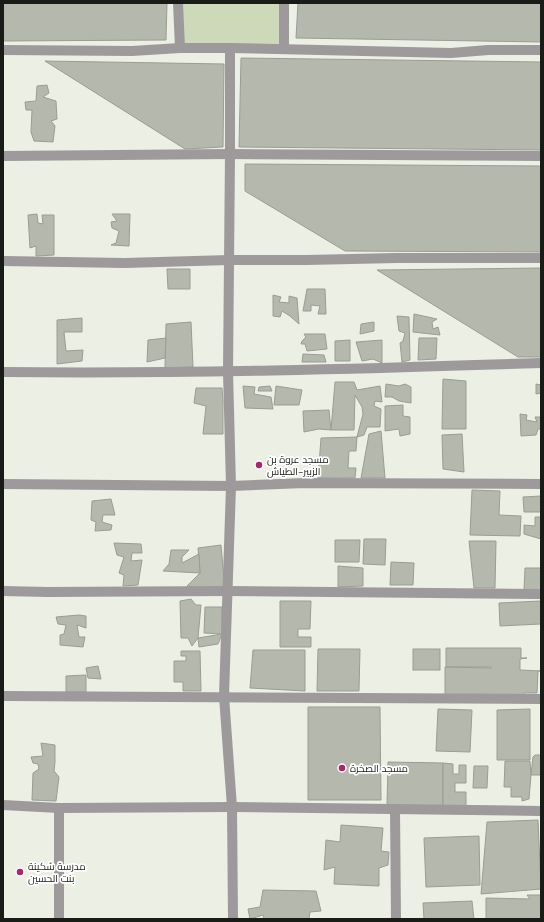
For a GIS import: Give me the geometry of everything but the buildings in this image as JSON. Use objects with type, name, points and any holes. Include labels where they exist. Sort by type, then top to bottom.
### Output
[{"type":"street","points":[[178,3],[180,48]]},
{"type":"street","points":[[284,3],[284,49]]},
{"type":"street","points":[[3,50],[132,51],[180,48],[230,48],[451,53],[488,50],[541,50]]},
{"type":"street","points":[[230,48],[228,372],[231,486],[224,696],[232,806],[233,919]]},
{"type":"street","points":[[3,156],[230,154],[541,156]]},
{"type":"street","points":[[3,261],[125,263],[229,260],[541,258]]},
{"type":"street","points":[[3,372],[228,372],[541,363]]},
{"type":"street","points":[[3,484],[231,486],[305,483],[541,484]]},
{"type":"street","points":[[3,591],[228,591],[541,594]]},
{"type":"street","points":[[3,696],[224,696],[541,699]]},
{"type":"street","points":[[3,806],[59,808],[232,806],[541,811]]},
{"type":"street","points":[[59,808],[59,919]]},
{"type":"street","points":[[395,809],[396,919]]},
{"type":"green space","points":[[179,3],[283,3],[283,48],[181,48]]},
{"type":"place","name":"مسجد عروة بن الزبير-الطياش","points":[[259,465]]},
{"type":"place","name":"مسجد الصخرة","points":[[342,768]]},
{"type":"place","name":"مدرسة سُكينة بنت الحسين","points":[[20,872]]}]
